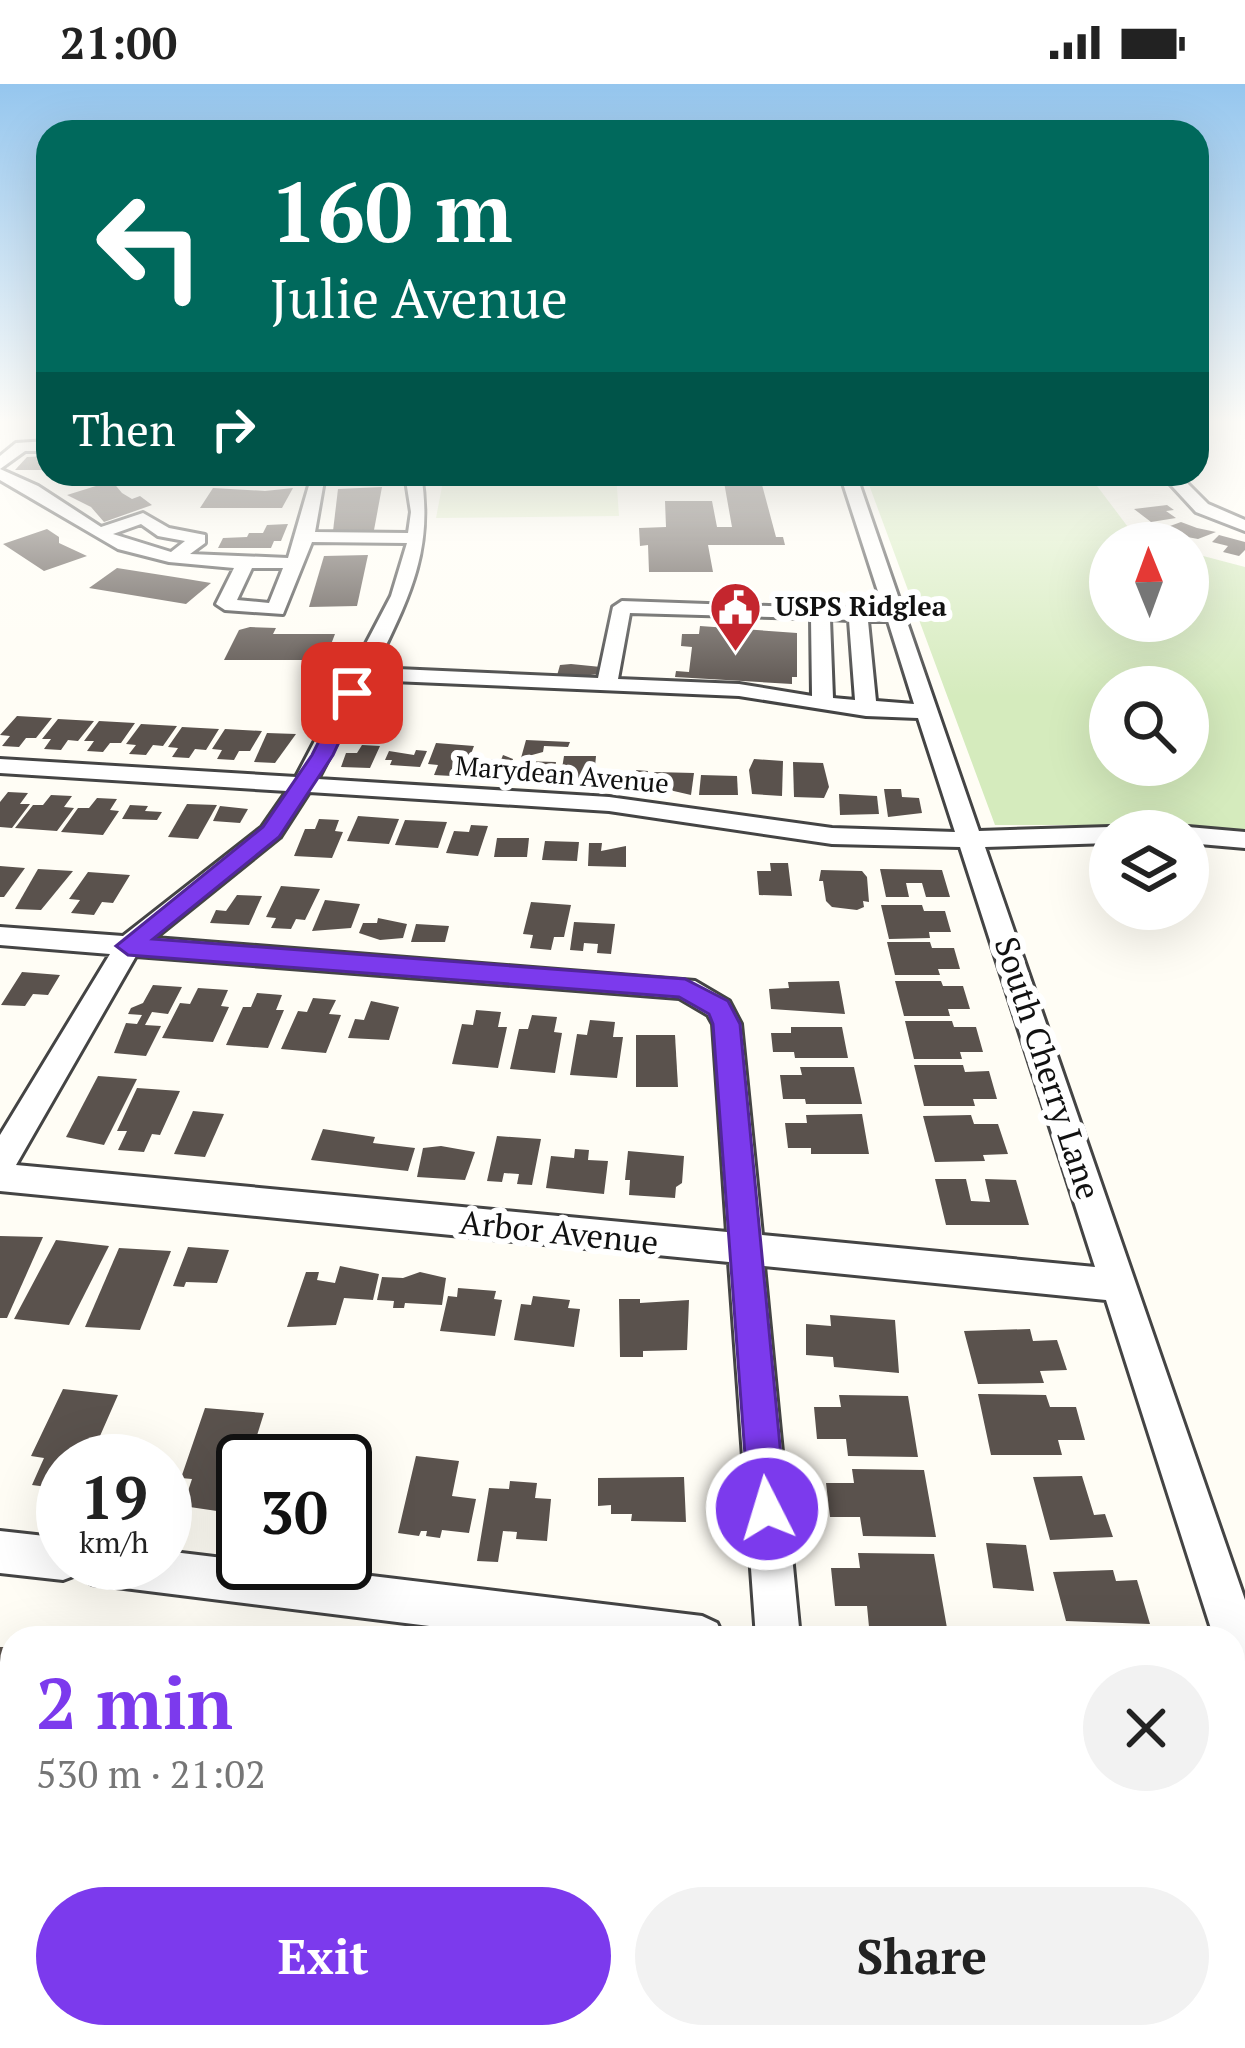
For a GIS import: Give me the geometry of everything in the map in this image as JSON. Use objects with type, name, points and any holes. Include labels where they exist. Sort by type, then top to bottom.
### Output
[{"type":"street","points":[[72,514],[124,545],[176,556],[296,563]]},
{"type":"street","points":[[246,563],[225,604],[276,610],[311,514]]},
{"type":"street","points":[[0,1163],[128,946],[271,832],[303,786],[400,596],[417,538],[415,514]]},
{"type":"street","name":"South Cherry Lane","points":[[862,514],[1232,1626]]},
{"type":"street","points":[[1216,514],[1245,526]]},
{"type":"street","points":[[101,532],[143,518],[164,532],[199,539],[176,556]]},
{"type":"street","points":[[305,537],[417,538]]},
{"type":"street","points":[[607,683],[622,607],[897,616]]},
{"type":"street","points":[[820,613],[823,704]]},
{"type":"street","points":[[858,614],[861,658],[879,665],[875,711]]},
{"type":"street","points":[[362,674],[580,687],[607,683],[739,690],[875,711],[931,712]]},
{"type":"street","name":"Marydean Avenue","points":[[0,766],[609,804],[832,836],[973,840]]},
{"type":"street","points":[[973,840],[1089,836]]},
{"type":"street","points":[[1209,838],[1245,844]]},
{"type":"street","points":[[973,840],[1008,851],[1089,852]]},
{"type":"street","points":[[1209,848],[1245,844]]},
{"type":"street","points":[[0,936],[685,988],[719,1008],[727,1024],[777,1626]]},
{"type":"street","name":"Arbor Avenue","points":[[0,1177],[1119,1285]]},
{"type":"street","points":[[0,1552],[36,1556]]},
{"type":"street","points":[[192,1575],[604,1626]]},
{"type":"green space","points":[[437,514],[619,516],[436,518]]},
{"type":"green space","points":[[880,514],[1118,514],[1124,522],[1089,522],[1089,642],[1209,642],[1209,558],[1245,567],[1245,830],[1209,828],[1209,810],[1089,810],[1089,825],[995,825]]},
{"type":"building","points":[[97,514],[128,514],[104,522]]},
{"type":"building","points":[[335,514],[377,514],[374,530],[333,531]]},
{"type":"building","points":[[665,514],[714,514],[717,527],[732,527],[730,514],[770,514],[776,537],[783,537],[785,545],[708,545],[713,572],[649,572],[648,545],[640,546],[639,528],[666,527]]},
{"type":"building","points":[[1140,514],[1170,514],[1176,518],[1151,522]]},
{"type":"building","points":[[288,524],[281,541],[274,541],[271,548],[218,548],[223,538],[247,537],[263,533],[267,525]]},
{"type":"building","points":[[47,529],[59,537],[59,543],[87,556],[44,571],[3,544]]},
{"type":"building","points":[[1219,535],[1245,542],[1245,550],[1239,556],[1223,552],[1228,546],[1212,542]]},
{"type":"building","points":[[368,555],[357,606],[309,607],[324,556]]},
{"type":"building","points":[[117,568],[211,583],[186,604],[89,588]]},
{"type":"building","points":[[700,626],[797,633],[797,677],[792,677],[792,684],[675,677],[676,671],[689,672],[692,647],[681,646],[682,634],[699,634]]},
{"type":"building","points":[[276,628],[273,634],[335,634],[325,660],[224,660],[239,630]]},
{"type":"building","points":[[560,665],[601,667],[599,674],[556,679]]},
{"type":"building","points":[[17,716],[52,718],[36,738],[26,738],[19,747],[2,746],[10,736],[0,735]]},
{"type":"building","points":[[58,719],[94,721],[78,741],[68,740],[61,750],[44,749],[51,739],[42,739]]},
{"type":"building","points":[[99,721],[135,723],[121,743],[110,743],[103,752],[87,751],[94,741],[84,741]]},
{"type":"building","points":[[141,724],[177,726],[163,746],[153,745],[146,755],[129,754],[136,745],[126,744]]},
{"type":"building","points":[[182,727],[219,729],[206,750],[195,749],[189,758],[172,757],[178,748],[168,747]]},
{"type":"building","points":[[225,729],[262,731],[250,751],[239,751],[234,760],[217,759],[222,750],[212,749]]},
{"type":"building","points":[[267,733],[296,734],[275,763],[254,762]]},
{"type":"building","points":[[526,740],[570,742],[568,747],[544,746],[543,752],[521,758]]},
{"type":"building","points":[[436,743],[474,746],[466,767],[455,766],[452,776],[434,775],[438,765],[428,764]]},
{"type":"building","points":[[362,745],[380,746],[370,768],[341,767],[346,753],[357,753]]},
{"type":"building","points":[[416,750],[427,751],[420,767],[390,765],[392,760],[385,760],[389,751],[414,755]]},
{"type":"building","points":[[503,755],[513,759],[508,779],[472,771],[476,758],[501,760]]},
{"type":"building","points":[[564,756],[596,756],[593,788],[565,787],[566,781],[560,781]]},
{"type":"building","points":[[754,759],[783,761],[782,796],[752,794],[749,770]]},
{"type":"building","points":[[520,761],[556,762],[552,782],[517,774]]},
{"type":"building","points":[[793,762],[823,763],[829,787],[824,798],[794,797]]},
{"type":"building","points":[[636,770],[648,771],[645,788],[607,781],[607,771],[636,775]]},
{"type":"building","points":[[654,772],[694,773],[691,795],[652,786]]},
{"type":"building","points":[[701,775],[737,776],[738,795],[699,795]]},
{"type":"building","points":[[884,789],[901,789],[902,797],[919,798],[922,813],[888,817]]},
{"type":"building","points":[[8,792],[28,793],[20,804],[30,804],[12,828],[0,827],[0,802]]},
{"type":"building","points":[[839,794],[877,796],[879,814],[840,815]]},
{"type":"building","points":[[51,795],[72,796],[64,807],[74,808],[57,831],[15,828],[33,805],[43,805]]},
{"type":"building","points":[[97,798],[117,799],[110,810],[119,811],[103,835],[61,832],[78,808],[89,808]]},
{"type":"building","points":[[187,804],[217,805],[198,839],[168,837]]},
{"type":"building","points":[[130,805],[162,812],[157,820],[122,819]]},
{"type":"building","points":[[220,806],[248,809],[240,823],[213,821]]},
{"type":"building","points":[[358,816],[399,819],[389,844],[347,841]]},
{"type":"building","points":[[319,819],[339,820],[335,831],[343,832],[332,858],[294,856],[305,829],[315,829]]},
{"type":"building","points":[[405,820],[447,822],[438,848],[395,845]]},
{"type":"building","points":[[471,825],[488,826],[478,856],[446,853],[454,831],[469,832]]},
{"type":"building","points":[[497,838],[529,838],[527,857],[494,857]]},
{"type":"building","points":[[545,841],[579,842],[577,861],[542,860]]},
{"type":"building","points":[[589,843],[602,843],[601,851],[626,846],[626,867],[588,866]]},
{"type":"building","points":[[770,863],[788,863],[792,896],[759,895],[757,871],[771,871]]},
{"type":"building","points":[[0,866],[25,868],[4,897],[0,897]]},
{"type":"building","points":[[38,869],[73,871],[41,910],[15,909]]},
{"type":"building","points":[[880,869],[942,870],[950,897],[926,897],[922,883],[906,883],[909,897],[886,897]]},
{"type":"building","points":[[821,870],[862,871],[869,902],[863,901],[864,907],[857,910],[832,907],[819,881]]},
{"type":"building","points":[[88,872],[130,875],[113,903],[102,902],[94,915],[71,913],[80,900],[69,899]]},
{"type":"building","points":[[281,886],[320,889],[305,920],[296,919],[291,929],[271,928],[276,918],[266,917]]},
{"type":"building","points":[[237,895],[262,896],[249,925],[210,923],[216,910],[226,911]]},
{"type":"building","points":[[325,900],[360,904],[351,928],[312,931]]},
{"type":"building","points":[[531,902],[571,905],[564,937],[554,937],[551,950],[530,948],[533,935],[523,934]]},
{"type":"building","points":[[881,905],[922,905],[924,911],[945,911],[951,932],[929,932],[930,938],[889,939]]},
{"type":"building","points":[[378,918],[407,924],[403,938],[380,940],[359,933],[363,923],[377,923]]},
{"type":"building","points":[[574,922],[615,924],[611,954],[597,953],[598,944],[584,943],[583,951],[570,950]]},
{"type":"building","points":[[416,924],[449,926],[445,942],[411,942]]},
{"type":"building","points":[[887,942],[930,942],[932,948],[954,948],[960,969],[938,969],[940,975],[895,975]]},
{"type":"building","points":[[22,972],[60,975],[48,995],[33,994],[25,1006],[1,1005]]},
{"type":"building","points":[[839,981],[845,1014],[771,1009],[769,989],[789,988],[788,982]]},
{"type":"building","points":[[895,981],[963,986],[970,1009],[948,1009],[950,1016],[904,1016]]},
{"type":"building","points":[[153,985],[182,987],[168,1014],[152,1012],[145,1025],[161,1026],[146,1056],[114,1053],[126,1023],[137,1024],[142,1015],[128,1014],[131,1008],[143,1003]]},
{"type":"building","points":[[198,988],[228,990],[221,1006],[229,1007],[213,1042],[162,1038],[180,1003],[190,1004]]},
{"type":"building","points":[[257,993],[282,995],[276,1010],[284,1010],[268,1048],[226,1045],[243,1007],[251,1007]]},
{"type":"building","points":[[313,998],[336,1000],[329,1014],[341,1015],[326,1053],[281,1049],[298,1011],[307,1012]]},
{"type":"building","points":[[371,1001],[399,1007],[389,1040],[348,1038],[355,1019],[364,1020]]},
{"type":"building","points":[[476,1010],[501,1012],[498,1027],[507,1027],[498,1068],[452,1064],[462,1024],[473,1025]]},
{"type":"building","points":[[532,1015],[557,1017],[554,1032],[562,1033],[555,1073],[510,1069],[519,1029],[528,1029]]},
{"type":"building","points":[[590,1020],[615,1022],[613,1037],[623,1037],[617,1078],[570,1075],[577,1034],[587,1035]]},
{"type":"building","points":[[905,1021],[952,1021],[954,1027],[976,1027],[983,1052],[960,1052],[962,1059],[914,1059]]},
{"type":"building","points":[[791,1027],[842,1027],[848,1058],[795,1058],[794,1052],[773,1052],[771,1033],[791,1033]]},
{"type":"building","points":[[636,1035],[675,1035],[678,1087],[636,1087]]},
{"type":"building","points":[[914,1065],[963,1065],[965,1072],[989,1071],[997,1099],[973,1099],[975,1106],[924,1106]]},
{"type":"building","points":[[800,1067],[854,1067],[862,1104],[783,1099],[780,1075],[802,1075]]},
{"type":"building","points":[[98,1076],[137,1079],[104,1145],[66,1137]]},
{"type":"building","points":[[137,1088],[180,1091],[160,1135],[152,1134],[144,1152],[118,1150],[127,1131],[117,1131]]},
{"type":"building","points":[[193,1111],[224,1114],[205,1157],[174,1154]]},
{"type":"building","points":[[862,1114],[869,1154],[811,1154],[811,1148],[788,1148],[785,1123],[807,1123],[806,1115]]},
{"type":"building","points":[[971,1115],[974,1124],[998,1124],[1008,1154],[983,1155],[985,1161],[935,1162],[923,1116]]},
{"type":"building","points":[[323,1129],[415,1148],[408,1171],[311,1160]]},
{"type":"building","points":[[497,1136],[541,1139],[532,1185],[517,1184],[519,1174],[504,1173],[502,1182],[487,1181]]},
{"type":"building","points":[[423,1148],[475,1152],[465,1180],[417,1177]]},
{"type":"building","points":[[575,1149],[589,1150],[588,1160],[608,1161],[604,1194],[546,1188],[551,1156],[574,1158]]},
{"type":"building","points":[[628,1151],[684,1156],[682,1183],[676,1187],[675,1198],[629,1195],[630,1180],[625,1180]]},
{"type":"building","points":[[935,1179],[966,1179],[971,1201],[990,1202],[985,1179],[1016,1180],[1029,1225],[946,1225]]},
{"type":"building","points":[[0,1236],[43,1237],[7,1318],[0,1318]]},
{"type":"building","points":[[56,1240],[109,1246],[69,1325],[14,1319]]},
{"type":"building","points":[[188,1247],[229,1250],[217,1283],[173,1286]]},
{"type":"building","points":[[119,1248],[171,1251],[140,1330],[85,1327]]},
{"type":"building","points":[[340,1266],[379,1274],[373,1300],[344,1298],[336,1325],[287,1327],[306,1272],[319,1272],[317,1280],[335,1283]]},
{"type":"building","points":[[420,1272],[446,1278],[442,1305],[405,1303],[404,1308],[393,1308],[394,1301],[377,1300],[382,1277],[403,1278]]},
{"type":"building","points":[[458,1288],[496,1291],[494,1299],[502,1300],[495,1336],[440,1331],[448,1296],[457,1297]]},
{"type":"building","points":[[533,1296],[570,1300],[568,1308],[580,1309],[574,1347],[514,1340],[521,1304],[531,1305]]},
{"type":"building","points":[[619,1299],[640,1299],[640,1303],[689,1300],[687,1350],[620,1357]]},
{"type":"building","points":[[830,1315],[895,1320],[899,1373],[834,1367],[833,1357],[806,1355],[806,1324],[831,1326]]},
{"type":"building","points":[[1030,1329],[1033,1341],[1057,1340],[1067,1370],[1040,1371],[1044,1383],[978,1384],[964,1331]]},
{"type":"building","points":[[63,1389],[118,1395],[101,1434],[42,1434]]},
{"type":"building","points":[[978,1394],[1046,1395],[1050,1407],[1076,1407],[1085,1440],[1058,1440],[1062,1455],[991,1455]]},
{"type":"building","points":[[839,1395],[908,1396],[918,1457],[848,1456],[846,1439],[817,1439],[814,1407],[841,1407]]},
{"type":"building","points":[[205,1408],[264,1413],[257,1434],[216,1434],[216,1511],[192,1507],[192,1446]]},
{"type":"building","points":[[416,1456],[459,1461],[452,1496],[476,1499],[469,1533],[442,1530],[440,1538],[426,1536],[427,1531],[419,1536],[398,1533]]},
{"type":"building","points":[[852,1469],[924,1470],[936,1537],[863,1536],[860,1517],[830,1517],[826,1483],[854,1483]]},
{"type":"building","points":[[1082,1476],[1094,1515],[1105,1514],[1113,1537],[1050,1540],[1033,1477]]},
{"type":"building","points":[[684,1477],[686,1522],[631,1521],[632,1514],[611,1514],[611,1505],[598,1506],[598,1478]]},
{"type":"building","points":[[510,1481],[537,1483],[535,1498],[551,1499],[547,1541],[516,1539],[517,1532],[503,1531],[498,1562],[477,1561],[489,1488],[509,1489]]},
{"type":"building","points":[[986,1543],[1026,1545],[1034,1591],[993,1588]]},
{"type":"building","points":[[858,1553],[934,1554],[947,1626],[869,1626],[867,1606],[835,1606],[831,1568],[860,1568]]},
{"type":"building","points":[[1113,1570],[1116,1581],[1137,1580],[1150,1624],[1066,1621],[1053,1572]]},
{"type":"place","name":"USPS Ridglea","points":[[736,653]]},
{"type":"route","points":[[352,693],[322,755],[271,832],[128,946],[685,988],[719,1008],[727,1024],[767,1509]]}]
